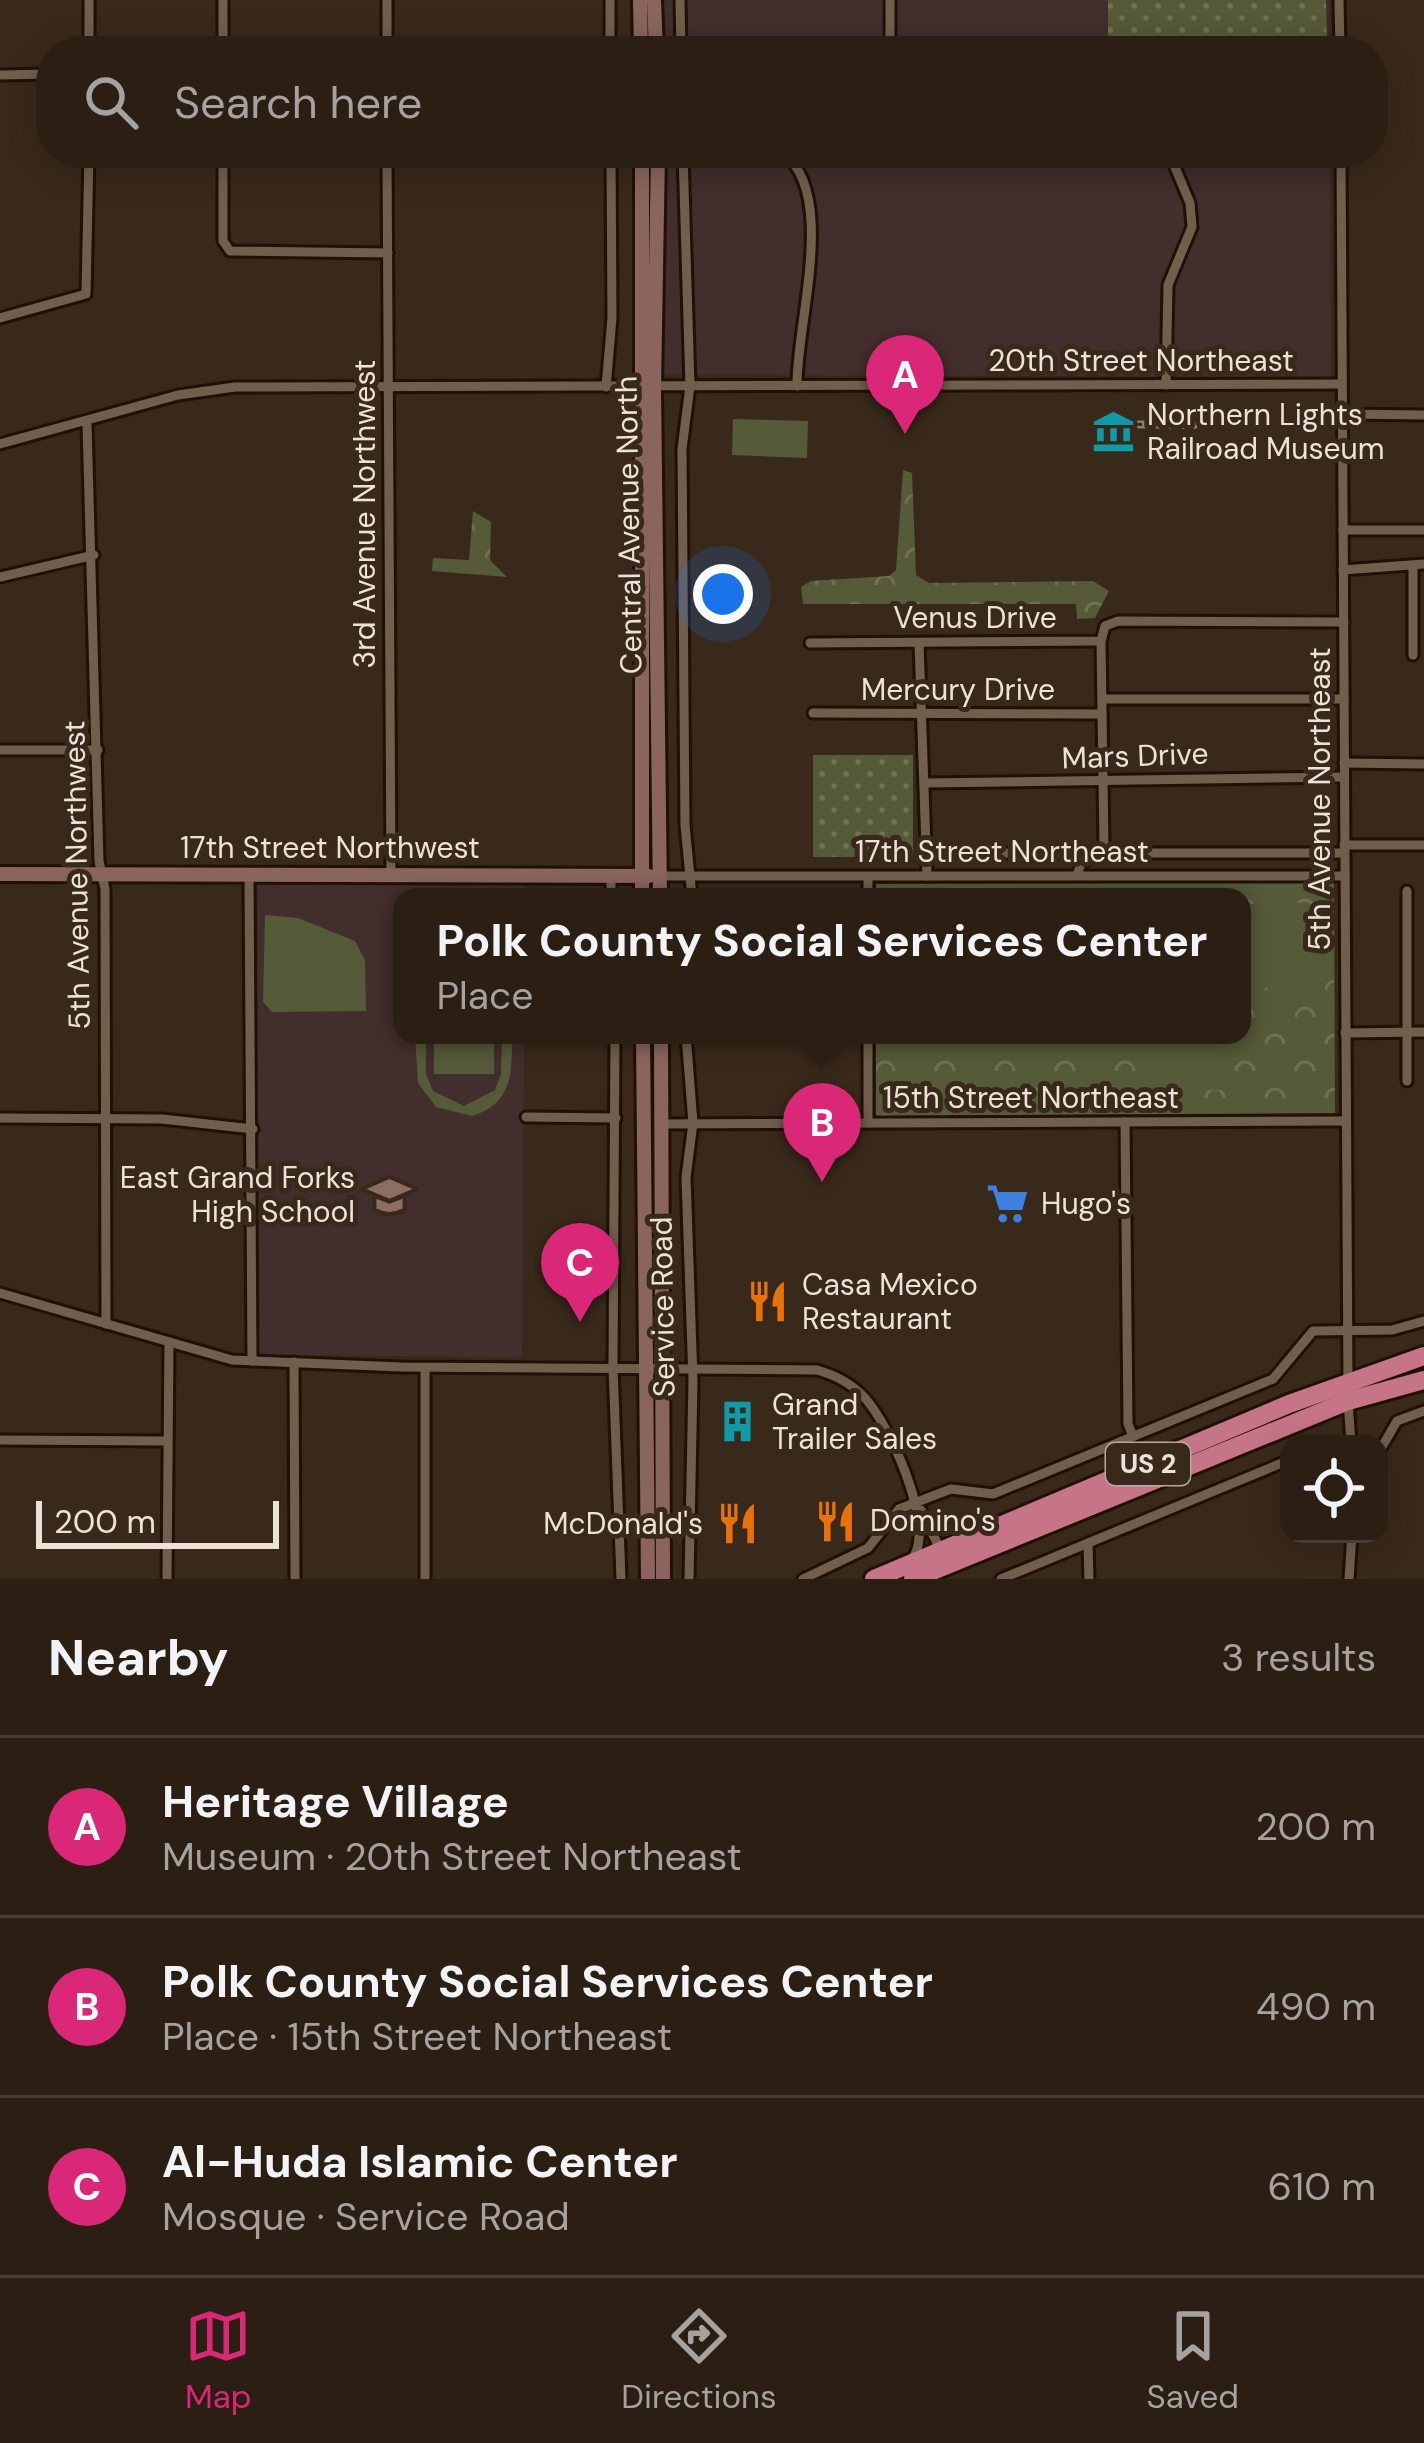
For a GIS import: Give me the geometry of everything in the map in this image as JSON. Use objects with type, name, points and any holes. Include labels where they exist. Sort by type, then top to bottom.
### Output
[{"type":"highway","name":"US 2","points":[[874,1579],[908,1573],[1424,1355]]},
{"type":"highway","name":"US 2","points":[[1348,1391],[1424,1380]]},
{"type":"main road","points":[[640,0],[641,36]]},
{"type":"main road","points":[[654,0],[655,36]]},
{"type":"main road","name":"Central Avenue North","points":[[641,168],[660,888]]},
{"type":"main road","name":"Central Avenue North","points":[[642,888],[646,387],[657,168]]},
{"type":"main road","name":"17th Street Northwest","points":[[0,874],[660,876]]},
{"type":"main road","points":[[643,1044],[648,1579]]},
{"type":"main road","points":[[662,1044],[663,1579]]},
{"type":"street","points":[[88,0],[89,36]]},
{"type":"street","points":[[223,0],[223,36]]},
{"type":"street","points":[[387,0],[387,36]]},
{"type":"street","points":[[610,0],[610,36]]},
{"type":"street","points":[[680,0],[681,36]]},
{"type":"street","points":[[890,0],[890,36]]},
{"type":"street","points":[[1339,0],[1340,36]]},
{"type":"street","points":[[0,75],[36,74]]},
{"type":"street","points":[[0,318],[86,293],[89,168]]},
{"type":"street","points":[[224,168],[223,238],[230,251],[388,253]]},
{"type":"street","name":"3rd Avenue Northwest","points":[[387,168],[391,876]]},
{"type":"street","points":[[606,387],[612,318],[611,168]]},
{"type":"street","points":[[683,168],[690,386],[682,471],[685,825],[692,888]]},
{"type":"street","points":[[796,386],[812,233],[802,174],[797,168]]},
{"type":"street","points":[[1166,385],[1168,285],[1192,227],[1190,203],[1175,168]]},
{"type":"street","name":"5th Avenue Northeast","points":[[1341,168],[1350,1435]]},
{"type":"street","name":"20th Street Northeast","points":[[0,444],[87,424],[178,395],[235,387],[1341,384]]},
{"type":"street","points":[[1342,415],[1424,415]]},
{"type":"street","name":"5th Avenue Northwest","points":[[87,424],[102,874],[106,1324]]},
{"type":"street","points":[[1343,530],[1424,530]]},
{"type":"street","points":[[0,577],[94,555]]},
{"type":"street","points":[[1343,570],[1418,564],[1413,655]]},
{"type":"street","name":"Venus Drive","points":[[810,643],[1100,641],[1105,626],[1118,621],[1344,622]]},
{"type":"street","points":[[1100,641],[1103,852]]},
{"type":"street","points":[[919,644],[927,876]]},
{"type":"street","points":[[1102,699],[1344,698]]},
{"type":"street","name":"Mercury Drive","points":[[813,713],[1102,714]]},
{"type":"street","points":[[0,750],[98,750]]},
{"type":"street","points":[[1344,763],[1424,764]]},
{"type":"street","name":"Mars Drive","points":[[927,783],[1344,777]]},
{"type":"street","points":[[927,853],[1424,845]]},
{"type":"street","points":[[1076,875],[1085,861],[1103,852]]},
{"type":"street","points":[[249,874],[252,1361]]},
{"type":"street","points":[[611,876],[611,888]]},
{"type":"street","name":"17th Street Northeast","points":[[660,876],[1345,877]]},
{"type":"street","points":[[868,877],[868,888]]},
{"type":"street","points":[[1406,891],[1406,1081]]},
{"type":"street","points":[[1345,1033],[1424,1032]]},
{"type":"street","name":"Service Road","points":[[615,1044],[613,1366],[621,1579]]},
{"type":"street","name":"Service Road","points":[[687,1044],[693,1124],[686,1178],[693,1366],[689,1579]]},
{"type":"street","points":[[868,1044],[868,1122]]},
{"type":"street","points":[[526,1117],[616,1118]]},
{"type":"street","points":[[0,1118],[106,1118],[253,1129]]},
{"type":"street","name":"15th Street Northeast","points":[[644,1124],[1345,1121]]},
{"type":"street","points":[[1125,1122],[1128,1424],[1133,1436]]},
{"type":"street","points":[[0,1293],[169,1343],[252,1361],[425,1368],[794,1367],[830,1374],[862,1394],[884,1426],[943,1558]]},
{"type":"street","points":[[803,1579],[868,1548],[893,1513],[915,1502],[951,1489],[993,1494],[1273,1378],[1313,1331],[1392,1330],[1424,1321]]},
{"type":"street","points":[[167,1579],[169,1343]]},
{"type":"street","points":[[294,1362],[296,1579]]},
{"type":"street","points":[[425,1368],[425,1579]]},
{"type":"street","points":[[1388,1436],[1397,1421],[1424,1411]]},
{"type":"street","points":[[0,1440],[165,1442]]},
{"type":"street","points":[[1001,1579],[1280,1464]]},
{"type":"street","points":[[908,1573],[922,1543],[915,1502]]},
{"type":"street","points":[[1088,1543],[1089,1579]]},
{"type":"street","points":[[1348,1579],[1351,1543]]},
{"type":"shaded area","points":[[659,0],[1329,0],[1329,36],[659,36]]},
{"type":"shaded area","points":[[659,168],[1330,168],[1331,377],[659,375]]},
{"type":"shaded area","name":"East Grand Forks High School","points":[[258,878],[525,880],[525,888],[393,888],[393,1044],[524,1044],[522,1357],[254,1355]]},
{"type":"green space","points":[[1108,0],[1326,0],[1327,36],[1108,36]]},
{"type":"green space","points":[[733,419],[808,421],[807,458],[732,455]]},
{"type":"green space","points":[[903,470],[912,473],[916,575],[929,583],[1093,581],[1109,591],[1095,618],[1077,619],[1076,604],[803,604],[801,587],[811,581],[889,576],[896,570]]},
{"type":"green space","points":[[473,511],[491,522],[490,560],[507,577],[432,571],[433,558],[469,560]]},
{"type":"green space","points":[[813,755],[913,755],[913,857],[813,857]]},
{"type":"green space","points":[[1334,882],[1335,1113],[876,1116],[876,1044],[1251,1044],[1251,888],[876,888],[876,884]]},
{"type":"green space","points":[[1306,903],[1314,909],[1315,988],[1311,997],[1270,990],[1251,976],[1251,904]]},
{"type":"green space","points":[[265,915],[298,918],[355,941],[365,960],[366,1011],[272,1012],[263,1002]]},
{"type":"green space","points":[[416,1044],[426,1044],[426,1074],[433,1091],[464,1106],[495,1090],[501,1074],[502,1044],[512,1044],[507,1085],[485,1111],[472,1116],[436,1107],[418,1083]]},
{"type":"green space","points":[[434,1044],[494,1044],[494,1074],[434,1074]]},
{"type":"green space","points":[[1137,1044],[1213,1044],[1223,1063],[1226,1090],[1142,1091],[1136,1084]]},
{"type":"railway","points":[[1097,424],[1194,425]]},
{"type":"place","name":"Northern Lights Railroad Museum","points":[[1113,432]]},
{"type":"place","name":"Heritage Village","points":[[905,434]]},
{"type":"place","name":"Polk County Social Services Center","points":[[822,1182]]},
{"type":"place","name":"East Grand Forks High School","points":[[389,1195]]},
{"type":"place","name":"Hugo's","points":[[1007,1204]]},
{"type":"place","name":"Casa Mexico Restaurant","points":[[768,1302]]},
{"type":"place","name":"Al-Huda Islamic Center","points":[[580,1322]]},
{"type":"place","name":"Grand Trailer Sales","points":[[738,1422]]},
{"type":"place","name":"Domino's","points":[[836,1521]]},
{"type":"place","name":"McDonald's","points":[[737,1524]]}]
